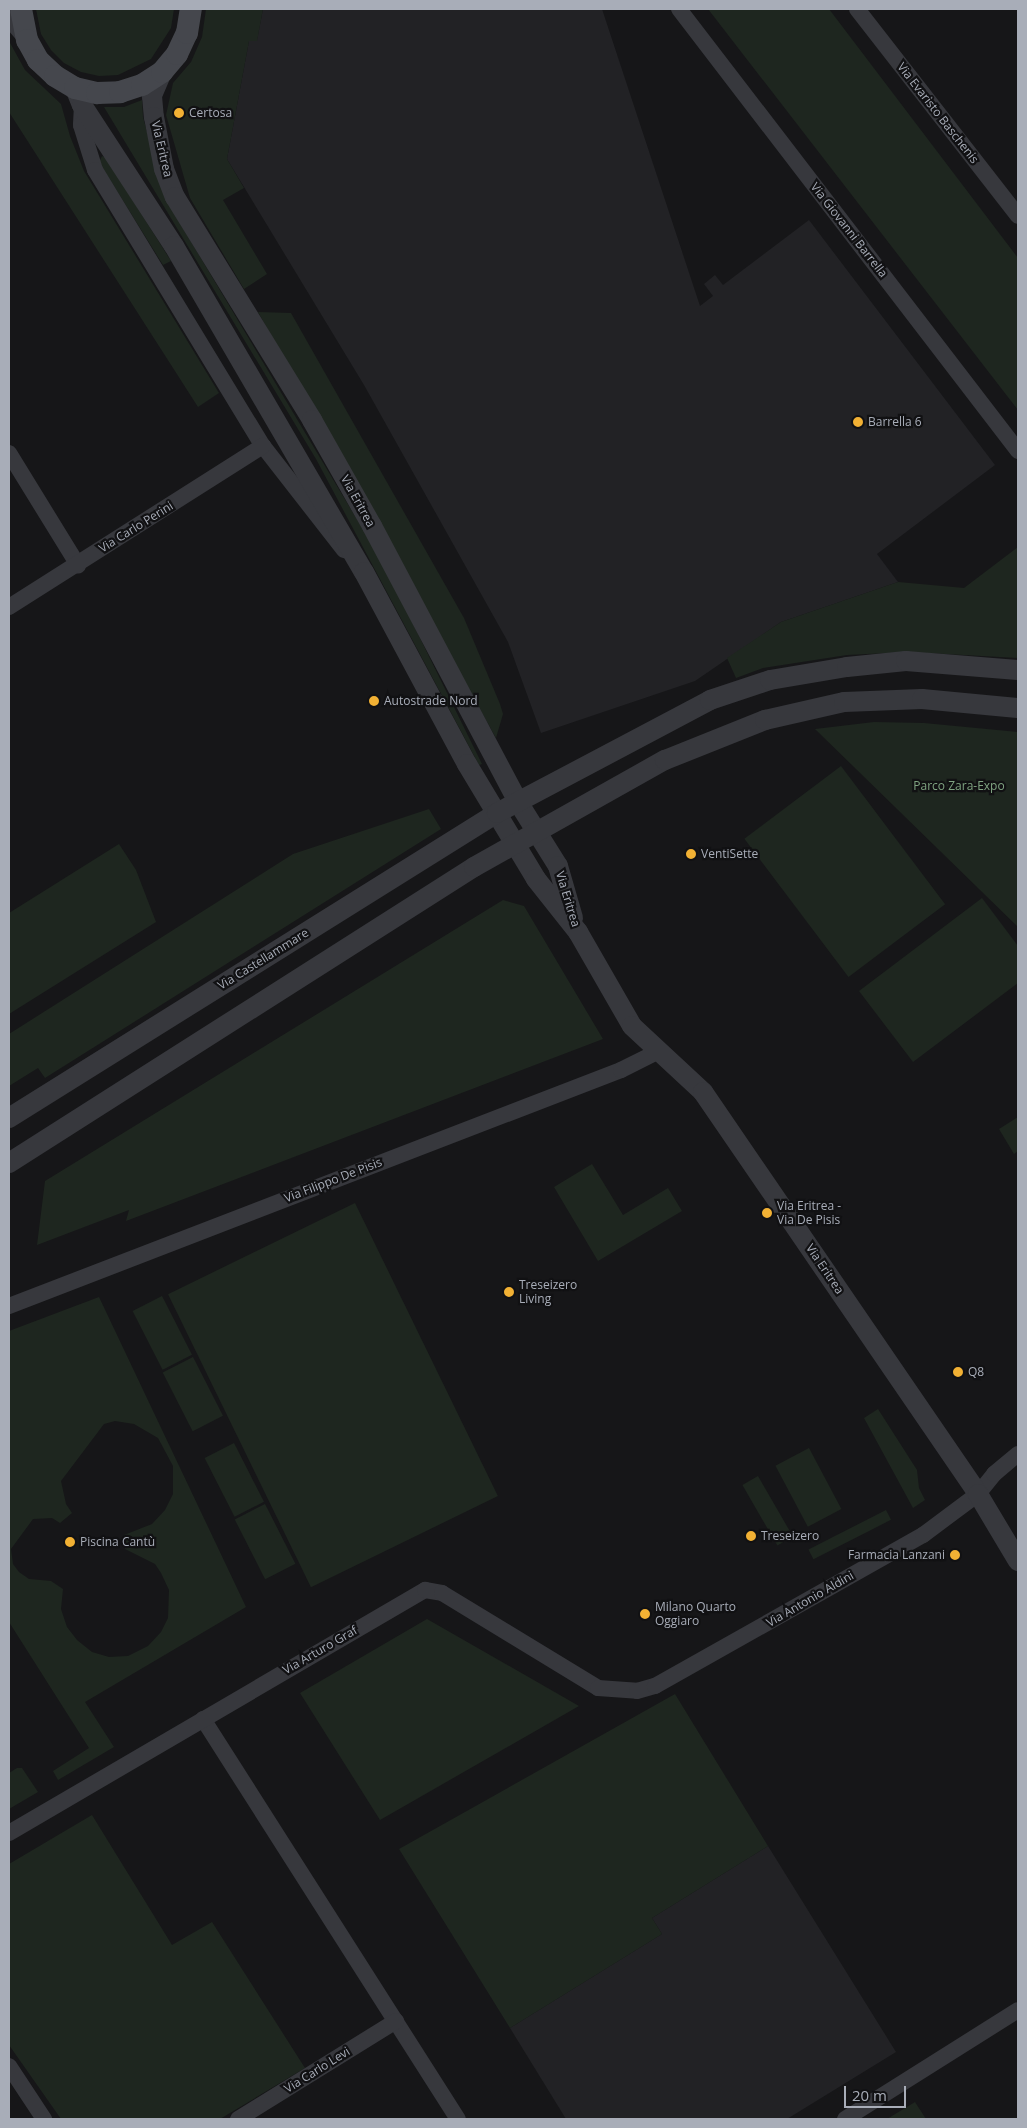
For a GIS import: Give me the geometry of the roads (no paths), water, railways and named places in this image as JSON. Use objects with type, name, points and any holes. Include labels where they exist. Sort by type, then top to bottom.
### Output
[{"type":"main road","points":[[21,9],[27,40],[38,60],[78,96],[120,92],[142,85],[162,72],[177,54],[184,40],[191,9]]},
{"type":"street","name":"Via Giovanni Barrella","points":[[679,9],[1018,451]]},
{"type":"street","name":"Via Evaristo Baschenis","points":[[857,9],[1018,216]]},
{"type":"street","points":[[9,19],[27,40]]},
{"type":"street","name":"Via Eritrea","points":[[162,72],[152,96],[154,118],[164,169],[175,197],[312,420],[518,802],[558,866],[578,932]]},
{"type":"street","name":"Via Eritrea","points":[[78,96],[80,126],[95,170],[263,446],[323,526],[364,572]]},
{"type":"street","name":"Via Eritrea","points":[[78,96],[174,246],[364,572],[466,764],[536,879],[578,932],[632,1026],[657,1052],[704,1092],[978,1494],[1018,1561]]},
{"type":"street","name":"Via Carlo Perini","points":[[9,607],[263,446]]},
{"type":"street","points":[[9,453],[78,565]]},
{"type":"street","name":"Via Castellammare","points":[[9,1118],[497,813],[710,700],[770,680],[847,667],[906,662],[1018,670]]},
{"type":"street","points":[[9,1163],[515,844],[665,760],[765,720],[844,702],[922,699],[1018,708]]},
{"type":"street","name":"Via Filippo De Pisis","points":[[9,1306],[635,1065],[657,1052]]},
{"type":"street","name":"Via Antonio Aldini","points":[[637,1691],[668,1680],[923,1534],[978,1494],[994,1474],[1018,1454]]},
{"type":"street","name":"Via Arturo Graf","points":[[9,1833],[425,1590],[442,1593],[598,1688],[637,1691]]},
{"type":"street","points":[[203,1718],[458,2119]]},
{"type":"street","points":[[845,2119],[1018,2010]]},
{"type":"street","name":"Via Carlo Levi","points":[[238,2119],[396,2021]]},
{"type":"street","points":[[9,2066],[44,2119]]},
{"type":"place","name":"Certosa","points":[[179,113]]},
{"type":"place","name":"Barrella 6","points":[[858,422]]},
{"type":"place","name":"Autostrade Nord","points":[[374,701]]},
{"type":"place","name":"VentiSette","points":[[691,854]]},
{"type":"place","name":"Via Eritrea - Via De Pisis","points":[[767,1213]]},
{"type":"place","name":"Treseizero Living","points":[[509,1292]]},
{"type":"place","name":"Q8","points":[[958,1372]]},
{"type":"place","name":"Treseizero","points":[[751,1536]]},
{"type":"place","name":"Piscina Cantù","points":[[70,1542]]},
{"type":"place","name":"Farmacia Lanzani","points":[[955,1555]]},
{"type":"place","name":"Milano Quarto Oggiaro","points":[[645,1614]]},
{"type":"park label","name":"Parco Zara-Expo","points":[[959,786]]}]
